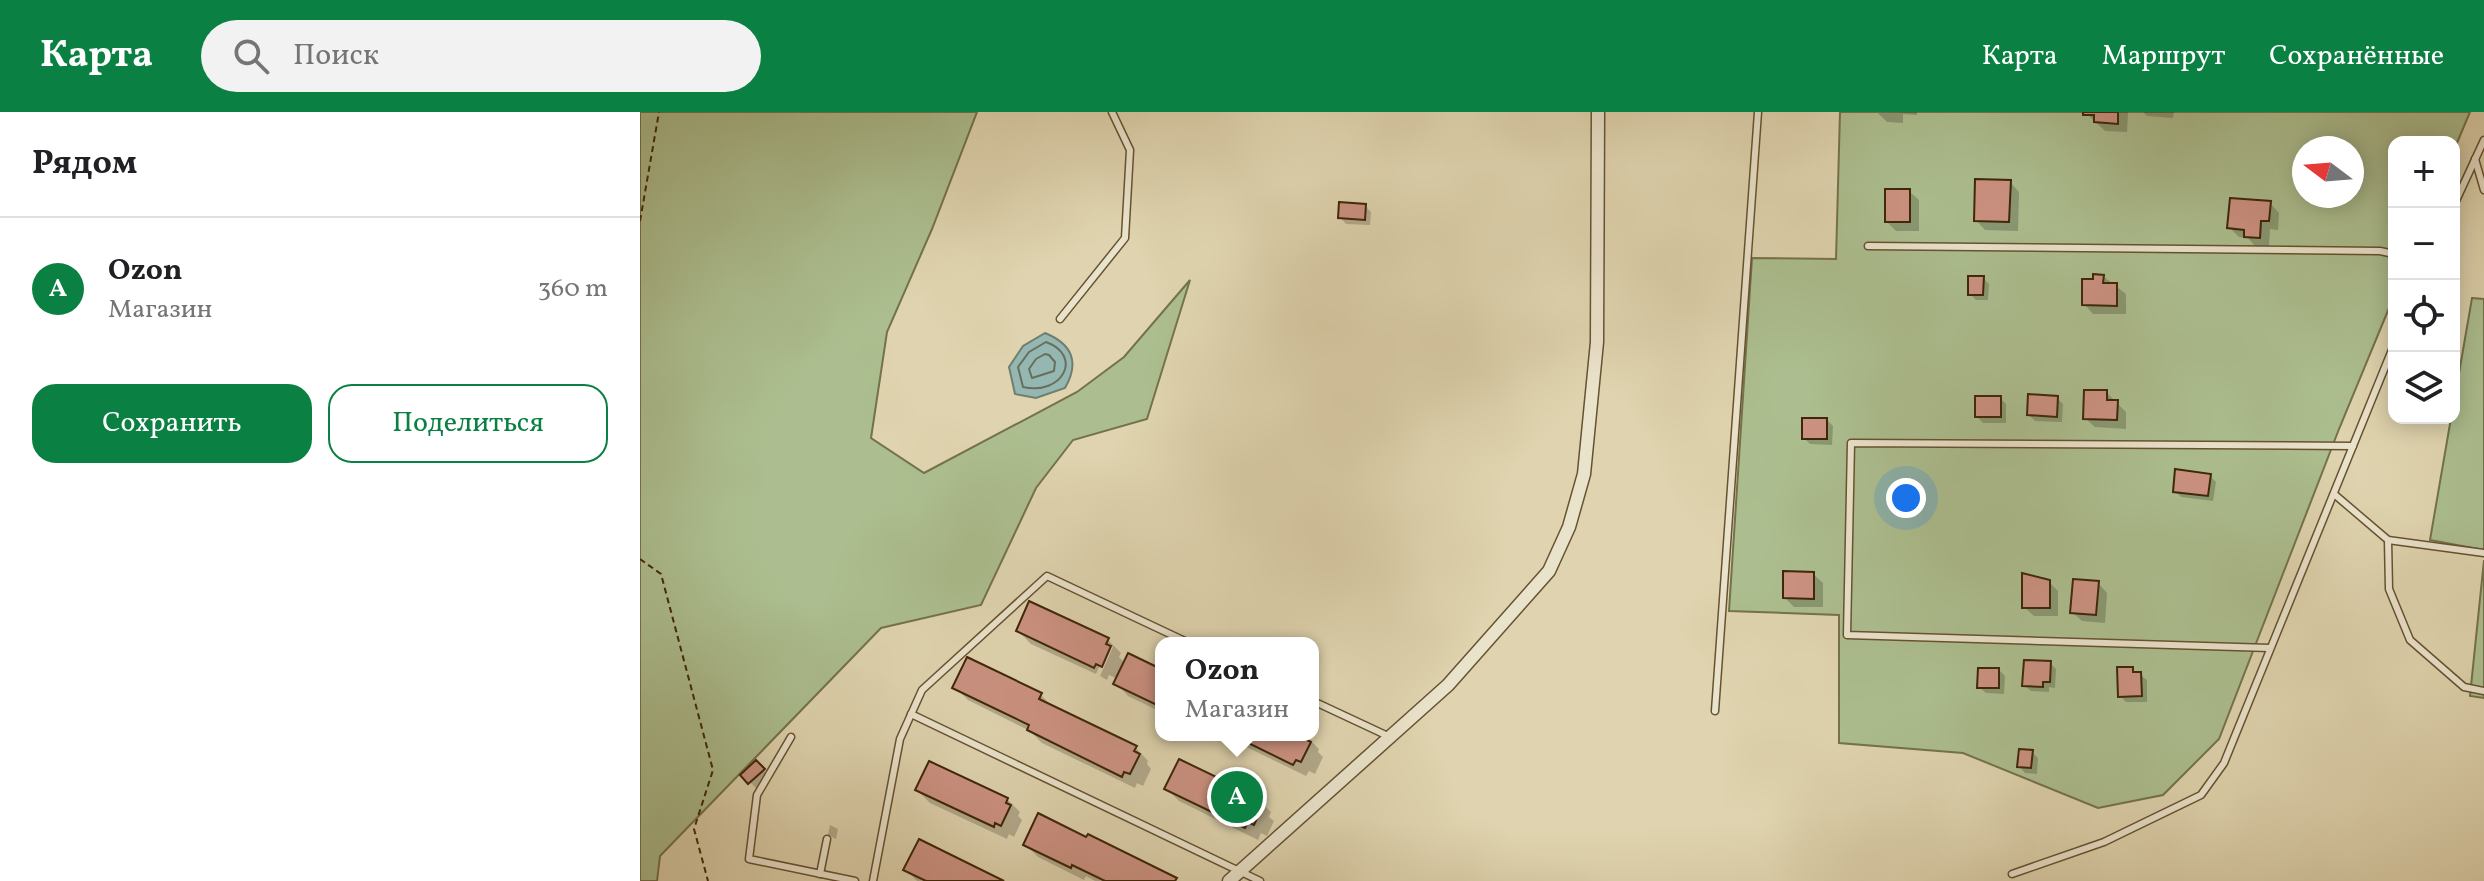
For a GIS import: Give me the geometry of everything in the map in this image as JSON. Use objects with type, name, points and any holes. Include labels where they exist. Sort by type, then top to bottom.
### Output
[{"type":"street","points":[[1229,881],[1448,685],[1549,571],[1569,527],[1584,474],[1597,342],[1598,112]]},
{"type":"lane","points":[[1060,319],[1125,238],[1130,150],[1112,112]]},
{"type":"lane","points":[[1715,711],[1758,112]]},
{"type":"lane","points":[[2460,192],[2484,140]]},
{"type":"lane","points":[[2475,159],[2484,190]]},
{"type":"lane","points":[[1868,246],[2388,253]]},
{"type":"lane","points":[[2012,874],[2104,842],[2201,795],[2224,763],[2391,352]]},
{"type":"lane","points":[[2270,648],[1847,635],[1851,443],[2353,446]]},
{"type":"lane","points":[[2334,494],[2388,540],[2484,553]]},
{"type":"lane","points":[[2388,540],[2389,589],[2410,640],[2464,687],[2484,691]]},
{"type":"lane","points":[[873,881],[900,739],[922,690],[1047,576],[1176,637]]},
{"type":"lane","points":[[1319,704],[1390,737]]},
{"type":"lane","points":[[911,714],[1260,881]]},
{"type":"lane","points":[[791,737],[757,795],[749,859],[855,881]]},
{"type":"lane","points":[[820,874],[827,839]]},
{"type":"path","points":[[640,221],[659,112]]},
{"type":"path","points":[[640,559],[661,574],[713,770],[694,829],[708,881]]},
{"type":"green space","points":[[640,112],[977,112],[932,229],[887,332],[871,438],[924,473],[1077,392],[1124,357],[1190,280],[1147,419],[1073,440],[1036,488],[981,605],[881,628],[660,856],[657,881],[640,881]]},
{"type":"green space","points":[[1840,112],[2470,112],[2460,136],[2388,136],[2388,311],[2219,739],[2163,795],[2098,808],[1963,753],[1839,743],[1839,615],[1729,611],[1752,258],[1836,259]]},
{"type":"green space","points":[[2472,298],[2484,299],[2484,550],[2430,540],[2450,424],[2460,424],[2460,367]]},
{"type":"green space","points":[[2484,560],[2484,698],[2470,696]]},
{"type":"water","points":[[1045,333],[1062,343],[1071,355],[1070,379],[1065,388],[1036,398],[1015,394],[1009,367],[1023,346]]},
{"type":"building","points":[[2083,112],[2118,112],[2118,124],[2094,122],[2094,115],[2083,115]]},
{"type":"building","points":[[1975,179],[2011,180],[2009,222],[1974,221]]},
{"type":"building","points":[[1885,189],[1910,189],[1910,222],[1885,222]]},
{"type":"building","points":[[2230,198],[2271,201],[2269,221],[2261,221],[2260,238],[2244,237],[2244,230],[2227,228]]},
{"type":"building","points":[[1339,202],[1366,204],[1365,220],[1338,218]]},
{"type":"building","points":[[2093,274],[2104,275],[2103,283],[2117,283],[2117,306],[2082,305],[2082,279],[2093,279]]},
{"type":"building","points":[[1968,276],[1984,276],[1983,295],[1968,295]]},
{"type":"building","points":[[2084,390],[2107,390],[2107,400],[2118,400],[2117,420],[2083,419]]},
{"type":"building","points":[[2028,394],[2058,396],[2057,417],[2027,415]]},
{"type":"building","points":[[1975,396],[2001,396],[2001,417],[1975,417]]},
{"type":"building","points":[[1802,418],[1827,418],[1827,439],[1802,439]]},
{"type":"building","points":[[2175,469],[2211,474],[2208,496],[2173,492]]},
{"type":"building","points":[[1783,571],[1814,572],[1814,599],[1783,598]]},
{"type":"building","points":[[2022,573],[2050,580],[2050,608],[2022,608]]},
{"type":"building","points":[[2073,579],[2099,581],[2096,615],[2070,613]]},
{"type":"building","points":[[1029,601],[1109,638],[1106,644],[1111,646],[1102,667],[1096,664],[1094,668],[1016,631]]},
{"type":"building","points":[[1128,653],[1155,666],[1155,704],[1113,684]]},
{"type":"building","points":[[967,657],[1042,693],[1039,699],[1137,746],[1134,751],[1140,754],[1130,774],[1124,772],[1122,777],[1027,730],[1029,725],[952,688]]},
{"type":"building","points":[[2024,660],[2051,661],[2050,682],[2043,682],[2043,687],[2022,686]]},
{"type":"building","points":[[2117,667],[2133,667],[2133,672],[2141,672],[2142,696],[2118,697]]},
{"type":"building","points":[[1978,668],[1999,668],[1999,688],[1977,688]]},
{"type":"building","points":[[1244,741],[1311,742],[1301,762],[1296,760],[1293,765]]},
{"type":"building","points":[[2019,749],[2033,750],[2031,768],[2017,767]]},
{"type":"building","points":[[1179,759],[1260,798],[1257,804],[1262,807],[1254,825],[1248,822],[1245,828],[1164,789]]},
{"type":"building","points":[[756,760],[765,769],[748,784],[740,775]]},
{"type":"building","points":[[929,761],[1008,798],[1006,803],[1011,805],[1001,826],[995,823],[994,827],[915,790]]},
{"type":"building","points":[[1038,813],[1177,878],[1175,881],[1105,881],[1072,865],[1071,868],[1023,845]]},
{"type":"building","points":[[919,839],[1004,881],[926,881],[903,870]]},
{"type":"place","name":"Ozon","points":[[1237,797]]}]
